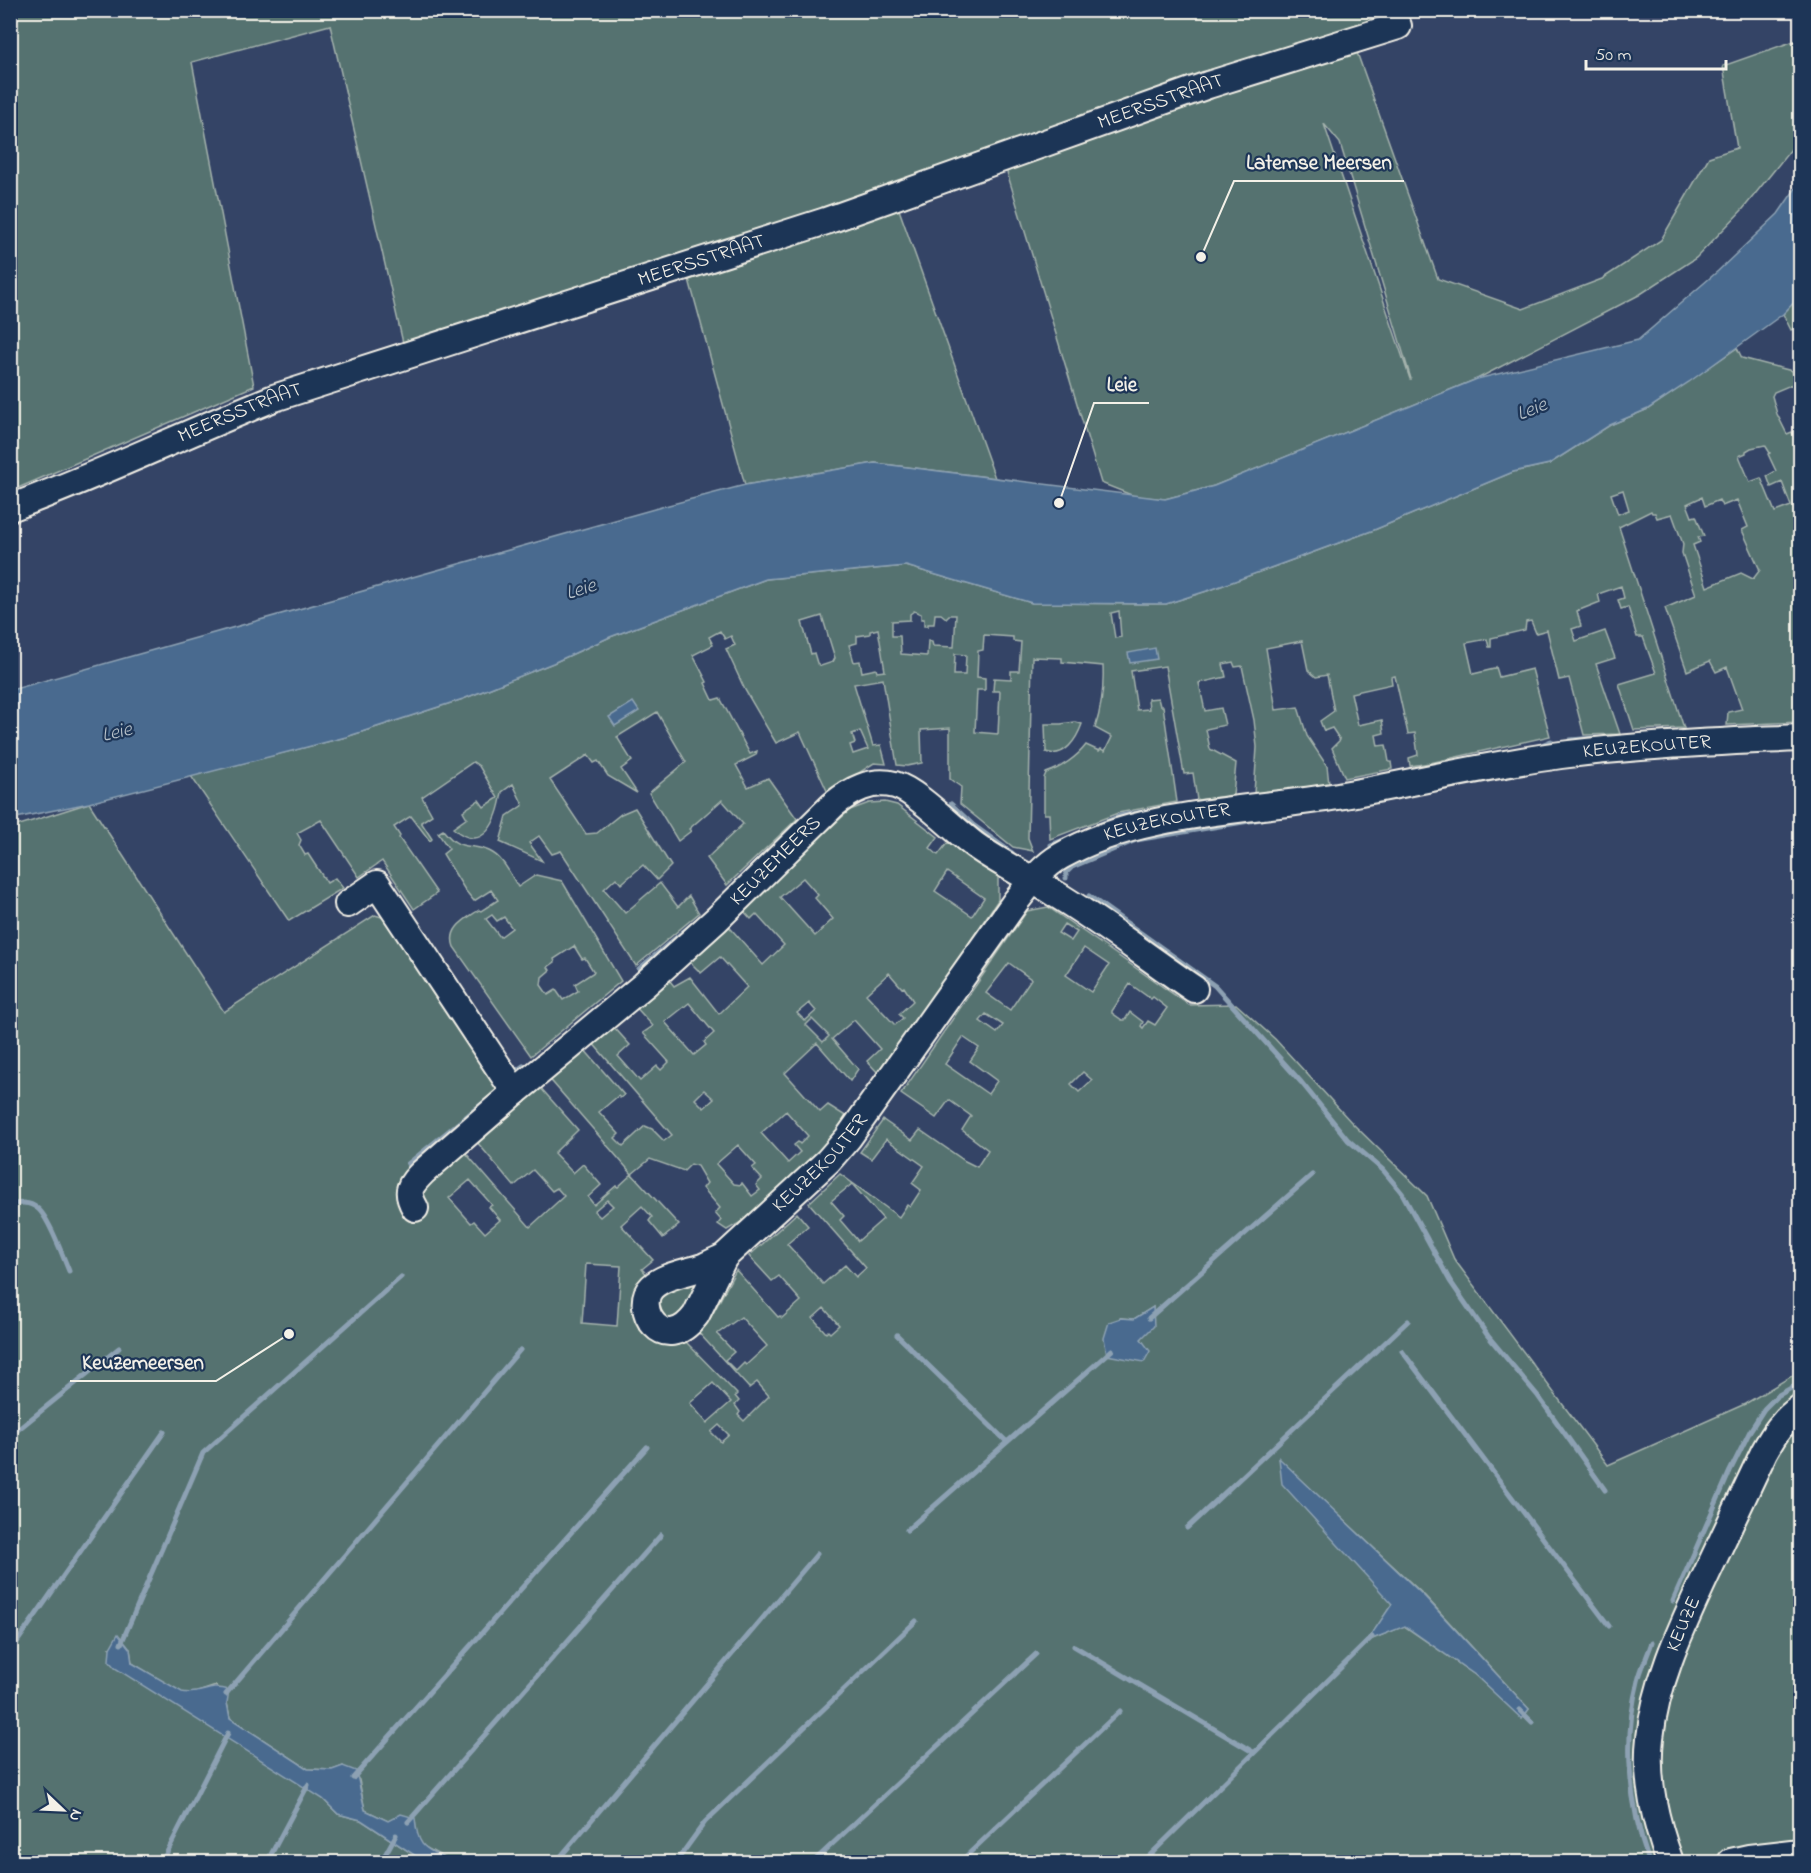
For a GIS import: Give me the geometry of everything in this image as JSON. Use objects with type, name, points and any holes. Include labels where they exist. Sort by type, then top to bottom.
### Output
[{"type":"street","name":"MEERSSTRAAT","points":[[10,508],[87,479],[205,425],[274,398],[814,225],[1208,85],[1398,26]]},
{"type":"street","name":"KEUZEKOUTER","points":[[724,1257],[842,1146],[1033,880],[1059,856],[1130,829],[1186,817],[1339,796],[1566,754],[1633,747],[1800,738]]},
{"type":"street","name":"KEUZEMEERS","points":[[415,1208],[409,1191],[413,1182],[515,1092],[644,985],[717,919],[833,805],[847,793],[857,789],[879,783],[896,786],[910,792],[974,845],[1065,900],[1194,989]]},
{"type":"street","points":[[348,904],[377,884],[515,1092]]},
{"type":"street","name":"KEUZE","points":[[1670,1863],[1659,1831],[1649,1782],[1650,1738],[1657,1698],[1678,1636],[1764,1452],[1775,1431],[1800,1408]]},
{"type":"street","points":[[1731,1863],[1749,1858],[1800,1852]]},
{"type":"green space","points":[[10,11],[1399,11],[1351,28],[1297,43],[1304,66],[1355,47],[1438,279],[1523,309],[1602,279],[1661,240],[1709,157],[1737,148],[1723,66],[1800,39],[1800,138],[1743,209],[1696,258],[1639,295],[1477,379],[1214,486],[1165,499],[1134,496],[1101,483],[1003,159],[406,356],[330,25],[192,62],[254,386],[11,491]],"holes":[[[1324,124],[1340,143],[1411,379]]]},
{"type":"green space","points":[[897,204],[995,478],[875,463],[745,485],[687,272]]},
{"type":"green space","points":[[1800,296],[1800,325],[1791,330],[1783,314]]},
{"type":"green space","points":[[1737,348],[1742,358],[1792,371],[1800,389],[1793,384],[1774,392],[1772,396],[1777,414],[1787,434],[1800,432],[1800,722],[1727,725],[1728,712],[1742,709],[1727,667],[1716,672],[1710,661],[1687,671],[1665,608],[1696,595],[1682,553],[1683,544],[1672,514],[1657,518],[1651,511],[1619,527],[1684,728],[1634,730],[1619,684],[1656,673],[1643,637],[1637,637],[1628,607],[1621,609],[1618,600],[1624,598],[1621,586],[1598,594],[1600,602],[1577,611],[1581,626],[1572,629],[1576,641],[1605,631],[1615,658],[1596,664],[1620,734],[1584,735],[1569,678],[1559,680],[1547,630],[1536,633],[1531,621],[1526,622],[1525,630],[1491,638],[1491,647],[1487,639],[1466,643],[1473,674],[1496,667],[1499,677],[1532,669],[1550,736],[1410,766],[1409,758],[1418,755],[1415,733],[1408,734],[1395,676],[1391,677],[1392,684],[1351,693],[1358,725],[1382,720],[1384,733],[1376,735],[1378,746],[1386,745],[1392,769],[1345,778],[1332,748],[1340,740],[1332,728],[1324,731],[1320,721],[1334,711],[1327,675],[1316,677],[1308,670],[1302,641],[1266,648],[1276,710],[1298,707],[1307,736],[1327,766],[1329,784],[1254,794],[1257,747],[1254,720],[1242,666],[1235,667],[1233,662],[1223,664],[1226,677],[1199,683],[1205,711],[1221,708],[1225,725],[1206,729],[1210,749],[1236,763],[1233,795],[1197,800],[1193,773],[1184,774],[1165,666],[1131,671],[1137,710],[1149,709],[1148,699],[1158,698],[1160,706],[1163,706],[1177,802],[1118,813],[1050,839],[1049,814],[1044,814],[1046,773],[1068,762],[1086,745],[1099,751],[1101,749],[1105,751],[1112,737],[1095,728],[1102,697],[1103,666],[1062,662],[1062,658],[1032,657],[1028,838],[1033,851],[1013,847],[960,804],[961,787],[950,779],[950,728],[921,730],[922,763],[897,765],[883,679],[854,684],[873,746],[881,745],[886,764],[874,763],[828,793],[800,732],[776,743],[745,690],[726,649],[735,645],[731,636],[725,639],[720,631],[709,637],[713,645],[693,655],[707,682],[705,683],[713,700],[720,698],[750,754],[757,751],[756,755],[736,765],[748,787],[768,778],[797,819],[727,885],[707,858],[743,824],[722,800],[678,841],[649,793],[686,762],[657,712],[617,737],[632,761],[621,769],[637,793],[608,776],[598,761],[594,763],[588,755],[550,780],[586,834],[597,833],[621,814],[635,808],[671,866],[657,880],[643,865],[621,884],[616,878],[604,889],[625,913],[660,883],[678,907],[689,896],[699,913],[636,966],[561,851],[552,854],[539,836],[529,843],[542,861],[500,842],[507,816],[523,805],[513,784],[502,792],[497,813],[488,831],[473,838],[464,836],[453,828],[467,818],[463,811],[479,800],[484,807],[498,798],[479,766],[473,762],[422,797],[432,815],[421,822],[432,839],[430,841],[411,816],[394,827],[399,838],[437,893],[414,909],[382,861],[359,877],[321,820],[297,833],[301,840],[299,845],[305,855],[308,854],[327,883],[335,878],[343,888],[289,921],[191,776],[346,737],[463,699],[553,663],[610,637],[766,579],[906,566],[1032,603],[1166,604],[1374,530],[1513,472],[1549,464],[1610,425],[1648,409]],"holes":[[[1765,445],[1776,471],[1767,476],[1771,487],[1782,482],[1791,506],[1775,512],[1761,478],[1750,482],[1739,456],[1746,451]],[[1623,490],[1629,510],[1618,514],[1611,494]],[[1702,497],[1705,506],[1719,500],[1722,506],[1737,500],[1748,527],[1742,530],[1760,570],[1753,579],[1741,573],[1707,587],[1693,545],[1700,542],[1698,537],[1704,536],[1696,516],[1692,517],[1687,504]],[[914,611],[921,614],[924,626],[928,626],[928,624],[934,624],[935,614],[941,614],[946,618],[949,615],[956,615],[954,647],[933,646],[932,642],[928,641],[927,656],[901,654],[900,636],[892,636],[892,621],[910,620],[910,614]],[[1119,611],[1121,637],[1115,638],[1111,613]],[[822,616],[835,658],[833,662],[821,666],[817,663],[814,653],[811,654],[802,622]],[[878,629],[885,671],[877,672],[876,669],[862,672],[860,661],[854,662],[849,645],[857,643],[857,636],[870,634],[870,631]],[[984,635],[1013,637],[1013,641],[1021,642],[1019,671],[1011,671],[1011,679],[994,678],[993,691],[1000,691],[998,734],[975,732],[977,690],[985,690],[985,678],[977,677],[978,651],[983,650]],[[955,654],[966,655],[965,675],[954,675]],[[860,731],[868,749],[853,754],[850,745],[855,743],[852,734]]]},
{"type":"green space","points":[[1075,722],[1082,724],[1069,746],[1059,753],[1046,752],[1045,724]]},
{"type":"green space","points":[[885,802],[897,805],[938,837],[930,848],[938,855],[948,842],[998,874],[998,900],[880,1075],[867,1061],[880,1049],[854,1020],[832,1039],[858,1069],[850,1081],[817,1043],[785,1073],[820,1112],[828,1105],[847,1117],[808,1166],[778,1194],[727,1230],[718,1224],[721,1220],[715,1213],[720,1208],[703,1188],[707,1183],[697,1166],[691,1164],[684,1171],[650,1159],[632,1174],[547,1076],[583,1048],[624,1095],[620,1098],[618,1096],[599,1112],[619,1134],[615,1138],[623,1146],[645,1126],[652,1129],[664,1141],[672,1135],[591,1041],[612,1025],[630,1045],[618,1056],[640,1081],[657,1066],[661,1070],[669,1062],[643,1033],[653,1026],[633,1004],[667,977],[674,986],[690,977],[719,1014],[747,987],[720,957],[701,973],[686,958],[725,922],[763,965],[784,945],[756,914],[751,919],[741,908],[850,810],[869,803]],"holes":[[[947,872],[984,898],[972,916],[935,891]],[[803,878],[818,895],[815,898],[833,919],[815,936],[780,897]],[[889,973],[902,988],[904,987],[913,1001],[899,1014],[903,1018],[895,1025],[866,994]],[[689,1003],[714,1033],[704,1042],[706,1045],[694,1055],[665,1022]],[[809,1003],[816,1011],[805,1021],[797,1013]],[[812,1019],[829,1036],[823,1042],[806,1025]],[[704,1090],[714,1099],[704,1108],[695,1099]],[[786,1111],[808,1136],[800,1144],[798,1142],[794,1145],[800,1152],[788,1163],[761,1133]],[[738,1145],[756,1165],[752,1168],[762,1179],[756,1185],[760,1190],[752,1196],[742,1183],[741,1185],[734,1184],[716,1164]]]},
{"type":"green space","points":[[89,803],[224,1012],[375,915],[392,920],[507,1092],[464,1151],[530,1227],[564,1196],[557,1188],[552,1191],[533,1170],[514,1186],[477,1142],[539,1086],[578,1130],[554,1153],[573,1173],[583,1164],[601,1185],[588,1197],[594,1205],[616,1186],[618,1187],[632,1174],[679,1225],[663,1238],[649,1221],[652,1217],[642,1206],[621,1225],[653,1260],[642,1269],[648,1276],[640,1287],[675,1344],[686,1342],[737,1394],[735,1396],[739,1401],[735,1405],[740,1412],[738,1415],[744,1421],[769,1396],[757,1382],[749,1388],[698,1332],[711,1317],[736,1270],[778,1317],[782,1318],[801,1301],[779,1276],[772,1281],[749,1256],[797,1213],[808,1226],[787,1244],[823,1284],[845,1265],[856,1277],[866,1268],[809,1203],[840,1174],[899,1217],[907,1205],[910,1207],[921,1190],[912,1183],[924,1166],[886,1139],[871,1159],[860,1152],[883,1120],[912,1140],[920,1130],[977,1167],[988,1150],[962,1130],[971,1116],[949,1100],[936,1118],[901,1094],[1027,911],[1048,907],[1189,1005],[1236,1004],[1275,1039],[1352,1123],[1427,1196],[1454,1259],[1608,1465],[1745,1404],[1800,1371],[1800,1396],[1784,1439],[1800,1433],[1800,1826],[1790,1847],[1793,1862],[452,1862],[421,1845],[417,1835],[394,1819],[388,1821],[365,1810],[359,1780],[343,1766],[333,1770],[308,1769],[230,1718],[227,1703],[216,1686],[192,1694],[182,1693],[132,1663],[130,1649],[110,1648],[323,1799],[338,1814],[361,1820],[425,1862],[11,1862],[10,828]],"holes":[[[1064,924],[1077,932],[1071,941],[1058,933]],[[1084,948],[1109,965],[1091,992],[1066,975]],[[1009,963],[1031,979],[1010,1010],[986,993]],[[1130,984],[1167,1008],[1155,1025],[1148,1021],[1143,1028],[1141,1026],[1143,1022],[1130,1012],[1125,1020],[1112,1011]],[[986,1014],[1003,1025],[997,1033],[980,1021]],[[963,1037],[979,1048],[970,1061],[997,1081],[988,1094],[945,1064]],[[1083,1072],[1092,1080],[1079,1092],[1071,1084]],[[470,1180],[492,1205],[489,1207],[500,1220],[485,1233],[474,1221],[471,1223],[449,1198]],[[852,1184],[883,1219],[858,1241],[840,1220],[844,1216],[831,1201]],[[607,1200],[613,1206],[600,1217],[594,1211]],[[586,1264],[621,1266],[617,1326],[582,1323]],[[1153,1307],[1141,1340],[1121,1318],[1134,1319]],[[824,1308],[839,1325],[830,1333],[828,1331],[826,1333],[813,1318]],[[741,1317],[767,1346],[736,1371],[725,1360],[734,1352],[717,1334]],[[713,1383],[731,1402],[707,1423],[690,1403]],[[719,1425],[729,1435],[721,1442],[711,1432]],[[1279,1459],[1425,1596],[1529,1709],[1522,1718],[1475,1675],[1404,1626],[1368,1641],[1392,1604]]]},
{"type":"green space","points":[[443,830],[455,842],[482,848],[494,854],[506,866],[518,887],[536,875],[562,881],[621,981],[531,1056],[454,947],[455,929],[479,910],[481,911],[498,900],[491,890],[474,901],[443,854],[449,849],[438,833]],"holes":[[[492,915],[497,921],[504,917],[512,928],[500,937],[486,919]],[[574,946],[594,972],[575,984],[578,991],[563,1000],[556,990],[548,995],[541,985],[542,977],[550,970],[548,967],[555,962],[554,959]]]},
{"type":"green space","points":[[702,1274],[689,1315],[665,1323],[653,1299]]},
{"type":"water","name":"Leie","points":[[1800,182],[1800,296],[1783,314],[1689,382],[1648,409],[1610,425],[1549,464],[1513,472],[1374,530],[1210,590],[1166,604],[1032,603],[906,566],[766,579],[610,637],[553,663],[463,699],[346,737],[89,803],[11,819],[11,690],[745,485],[875,463],[1165,499],[1214,486],[1477,379],[1638,340],[1718,271],[1778,214]]},
{"type":"water","points":[[1155,648],[1157,659],[1130,663],[1128,653]]},
{"type":"water","points":[[633,702],[639,711],[615,726],[609,717]]},
{"type":"water","points":[[1153,1307],[1154,1326],[1141,1339],[1150,1351],[1144,1362],[1107,1355],[1104,1338],[1109,1322],[1121,1318],[1134,1319]]},
{"type":"water","points":[[1279,1458],[1425,1597],[1529,1709],[1522,1719],[1475,1675],[1405,1626],[1367,1641],[1392,1604],[1282,1484]]},
{"type":"water","points":[[118,1634],[130,1649],[132,1663],[182,1692],[189,1693],[215,1688],[229,1690],[227,1703],[230,1718],[308,1769],[332,1770],[343,1766],[356,1771],[365,1810],[388,1821],[401,1814],[415,1818],[418,1836],[425,1847],[452,1862],[425,1862],[361,1820],[338,1814],[323,1799],[115,1668],[109,1661],[110,1648]]},
{"type":"waterway","points":[[1570,740],[1596,738]]},
{"type":"waterway","points":[[1539,746],[1551,741]]},
{"type":"waterway","points":[[951,804],[973,825],[1012,853]]},
{"type":"waterway","points":[[1091,828],[1120,816],[1160,809]]},
{"type":"waterway","points":[[1066,878],[1066,873],[1072,867],[1136,840],[1261,819]]},
{"type":"waterway","points":[[1051,845],[1083,832]]},
{"type":"waterway","points":[[729,890],[762,857]]},
{"type":"waterway","points":[[1089,896],[1215,986],[1301,1082],[1348,1140],[1383,1170],[1402,1193],[1450,1281],[1488,1336],[1538,1396],[1605,1490]]},
{"type":"waterway","points":[[639,969],[695,922]]},
{"type":"waterway","points":[[512,1074],[523,1066]]},
{"type":"waterway","points":[[408,1164],[488,1099]]},
{"type":"waterway","points":[[1149,1318],[1312,1175]]},
{"type":"waterway","points":[[10,1205],[28,1203],[41,1212],[69,1271]]},
{"type":"waterway","points":[[121,1644],[203,1453],[401,1277]]},
{"type":"waterway","points":[[1187,1528],[1408,1321]]},
{"type":"waterway","points":[[897,1335],[1007,1442]]},
{"type":"waterway","points":[[10,1436],[119,1348]]},
{"type":"waterway","points":[[226,1694],[520,1350]]},
{"type":"waterway","points":[[907,1530],[1112,1350]]},
{"type":"waterway","points":[[1402,1351],[1609,1626]]},
{"type":"waterway","points":[[1673,1601],[1750,1431],[1764,1409],[1777,1396],[1800,1383]]},
{"type":"waterway","points":[[10,1652],[164,1432]]},
{"type":"waterway","points":[[353,1778],[647,1447]]},
{"type":"waterway","points":[[408,1822],[661,1535]]},
{"type":"waterway","points":[[556,1862],[817,1554]]},
{"type":"waterway","points":[[676,1862],[705,1822],[916,1621]]},
{"type":"waterway","points":[[1143,1862],[1372,1637]]},
{"type":"waterway","points":[[1649,1862],[1642,1841],[1633,1795],[1630,1749],[1633,1703],[1639,1676],[1652,1642]]},
{"type":"waterway","points":[[1074,1646],[1253,1752]]},
{"type":"waterway","points":[[813,1862],[1036,1654]]},
{"type":"waterway","points":[[1520,1710],[1532,1722]]},
{"type":"waterway","points":[[960,1862],[1120,1711]]},
{"type":"waterway","points":[[162,1862],[228,1733]]},
{"type":"waterway","points":[[267,1862],[308,1785]]},
{"type":"waterway","points":[[381,1862],[396,1835]]},
{"type":"place","name":"Latemse Meersen","points":[[1201,257]]},
{"type":"place","name":"Leie","points":[[1059,503]]},
{"type":"place","name":"Keuzemeersen","points":[[289,1334]]}]
